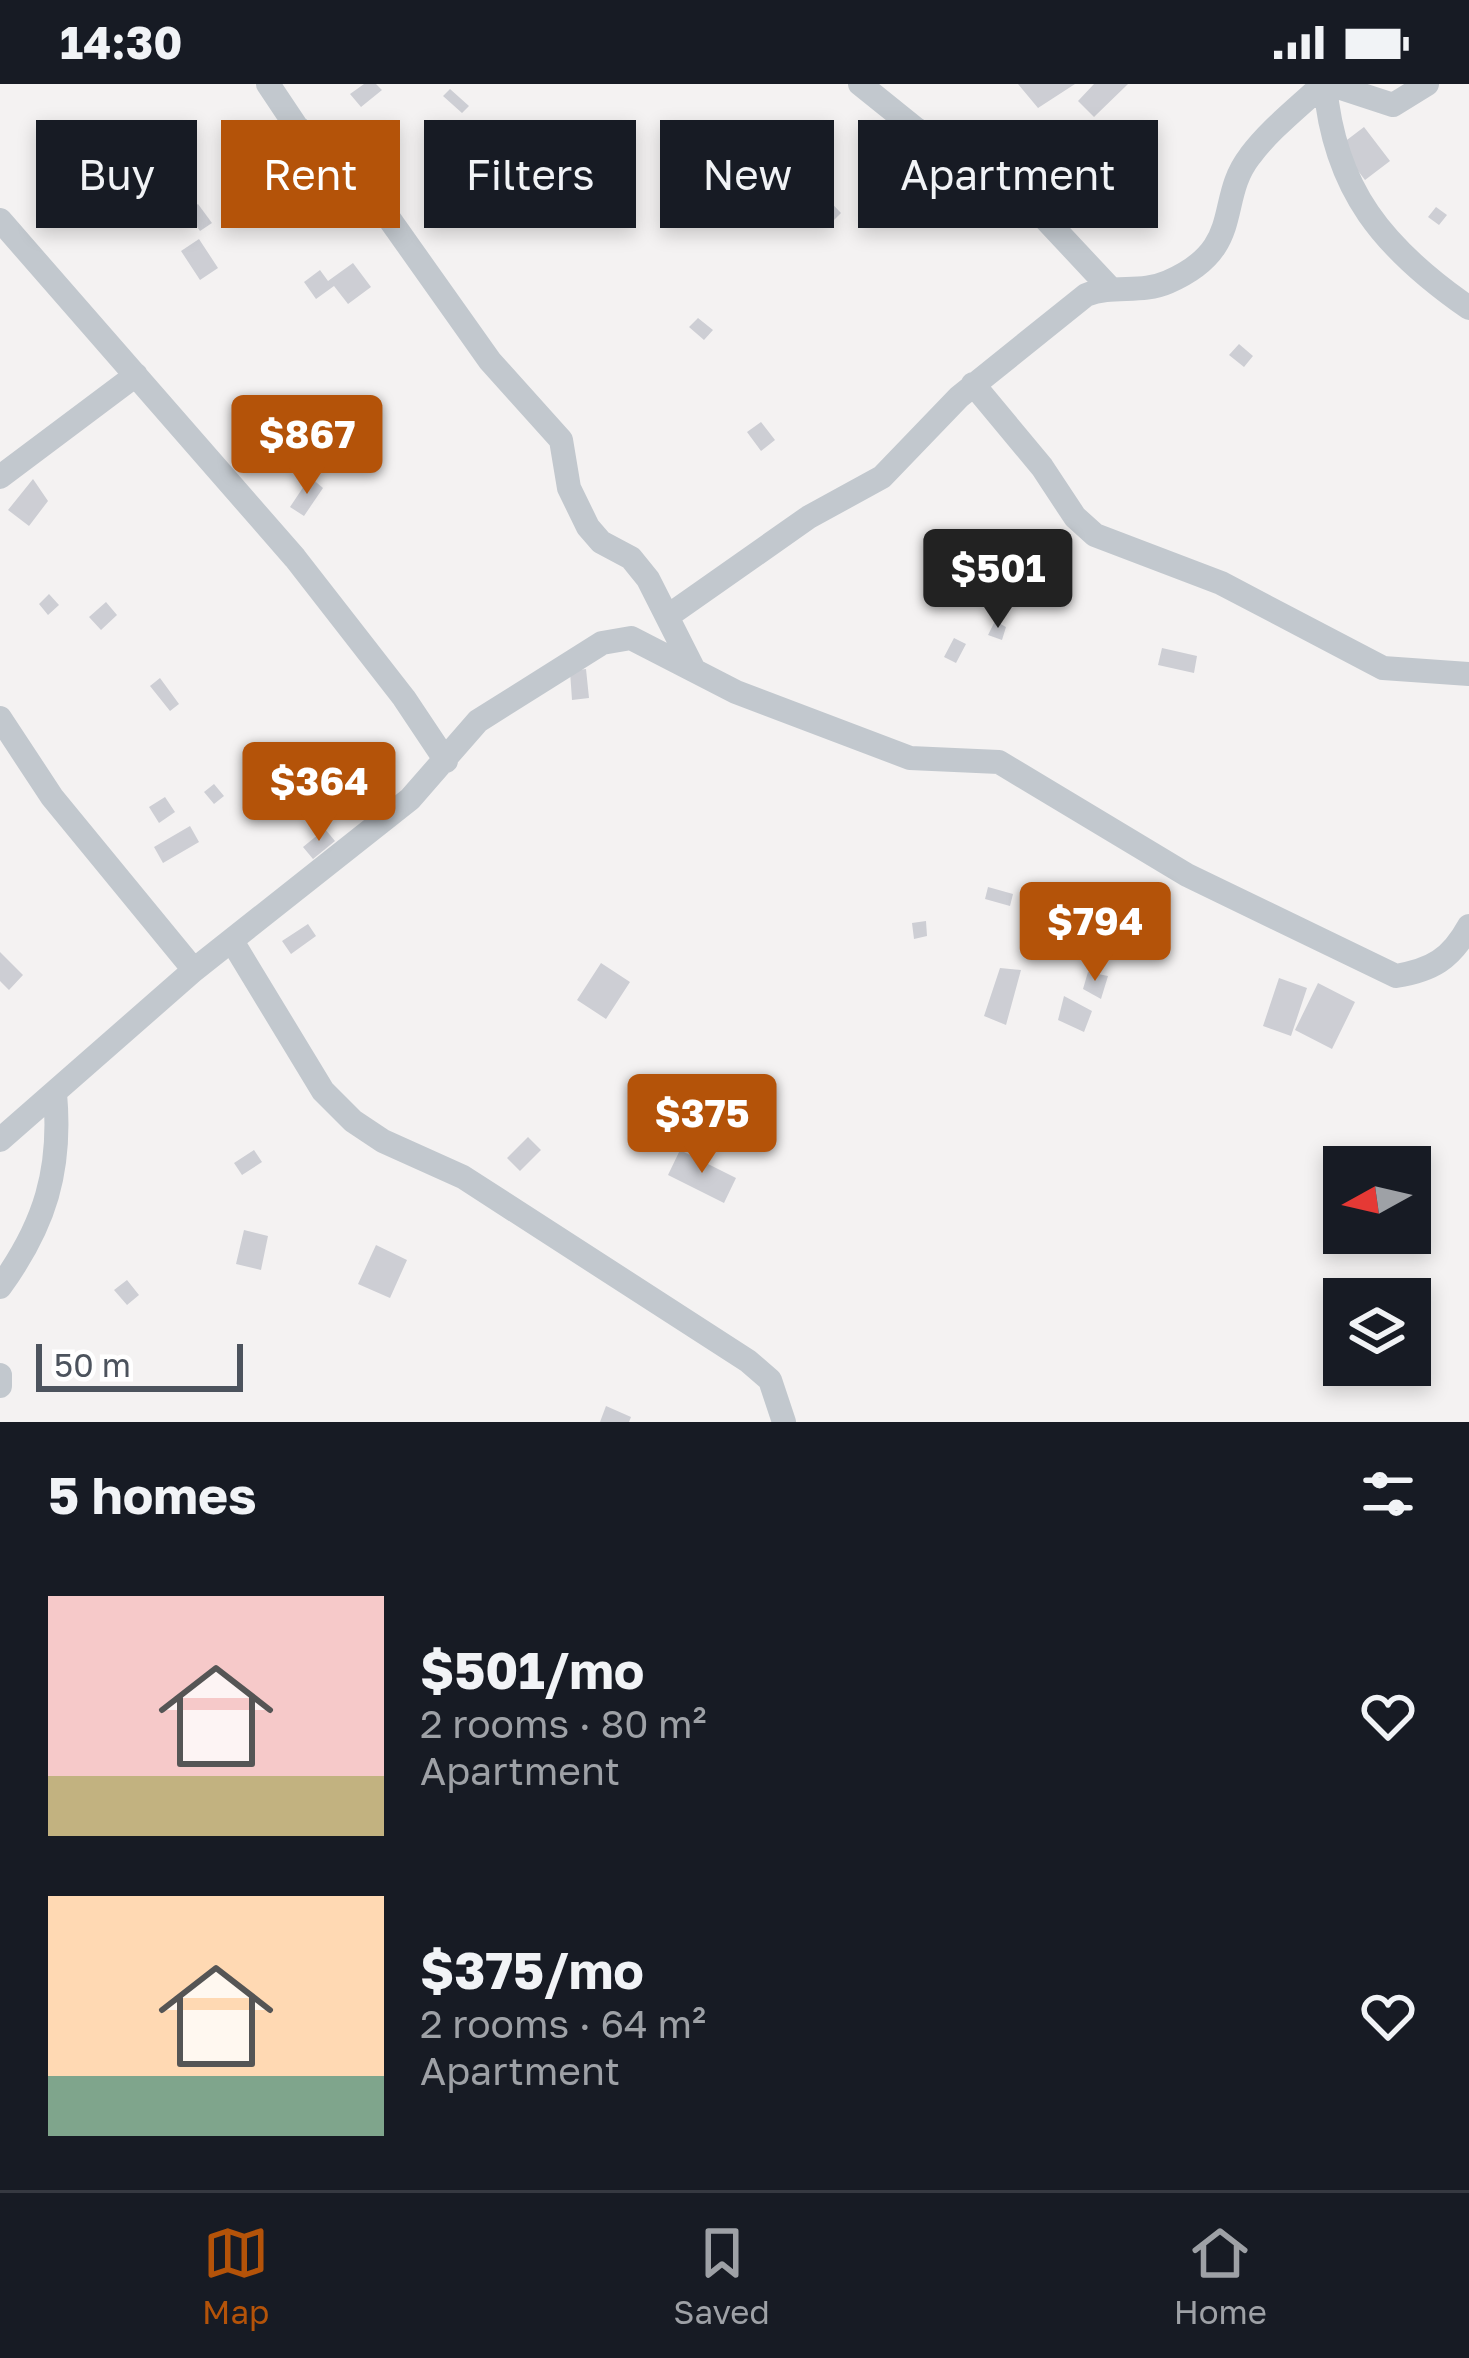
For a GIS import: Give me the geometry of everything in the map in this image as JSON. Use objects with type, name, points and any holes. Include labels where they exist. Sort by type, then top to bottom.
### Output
[{"type":"street","points":[[268,84],[296,126],[366,186],[490,361],[561,440],[569,488],[588,527],[601,542],[631,558],[668,616],[692,666]]},
{"type":"street","points":[[860,84],[916,129],[1021,193],[1108,286]]},
{"type":"street","points":[[668,616],[809,517],[882,477],[973,384],[1086,295],[1108,286],[1165,284],[1196,265],[1219,242],[1248,158],[1326,84]]},
{"type":"street","points":[[1326,84],[1393,106],[1427,84]]},
{"type":"street","points":[[1326,84],[1331,145],[1380,234],[1412,268],[1469,308]]},
{"type":"street","points":[[0,220],[295,558],[404,698],[446,761]]},
{"type":"street","points":[[0,477],[136,375]]},
{"type":"street","points":[[973,384],[1042,466],[1075,518],[1095,535],[1201,574],[1383,668],[1469,674]]},
{"type":"street","points":[[3,1130],[55,1093],[194,970],[410,799],[478,721],[602,643],[631,638],[736,692],[910,758],[999,762],[1187,875],[1396,976],[1426,971],[1455,952],[1469,926]]},
{"type":"street","points":[[0,718],[52,797],[194,970]]},
{"type":"street","points":[[232,941],[323,1091],[353,1121],[383,1142],[463,1177],[748,1361],[770,1380],[784,1422]]},
{"type":"street","points":[[0,1287],[45,1216],[55,1178],[55,1093]]},
{"type":"street","points":[[0,1375],[0,1386]]},
{"type":"building","points":[[364,84],[376,84],[382,90],[361,107],[350,94]]},
{"type":"building","points":[[1018,84],[1075,84],[1038,108]]},
{"type":"building","points":[[1094,84],[1128,84],[1094,117],[1078,101]]},
{"type":"building","points":[[450,89],[469,106],[462,113],[443,96]]},
{"type":"building","points":[[1364,127],[1390,161],[1365,180],[1339,146]]},
{"type":"building","points":[[197,205],[212,223],[200,231],[197,227]]},
{"type":"building","points":[[1436,207],[1447,215],[1439,225],[1428,217]]},
{"type":"building","points":[[199,239],[218,268],[200,280],[181,251]]},
{"type":"building","points":[[353,263],[371,287],[348,304],[334,286],[316,299],[304,282],[320,270],[328,281]]},
{"type":"building","points":[[698,318],[713,330],[704,340],[689,327]]},
{"type":"building","points":[[1239,344],[1253,356],[1244,367],[1229,355]]},
{"type":"building","points":[[761,422],[775,440],[761,451],[747,432]]},
{"type":"building","points":[[310,477],[323,488],[304,516],[290,507]]},
{"type":"building","points":[[33,479],[48,501],[29,526],[8,510]]},
{"type":"building","points":[[49,594],[59,605],[48,615],[39,604]]},
{"type":"building","points":[[106,602],[117,615],[101,630],[89,617]]},
{"type":"building","points":[[995,621],[1006,627],[1002,640],[988,635]]},
{"type":"building","points":[[954,638],[966,644],[956,663],[944,657]]},
{"type":"building","points":[[1162,648],[1197,656],[1194,673],[1158,665]]},
{"type":"building","points":[[586,669],[589,698],[572,700],[570,671]]},
{"type":"building","points":[[160,678],[179,704],[170,711],[150,686]]},
{"type":"building","points":[[214,784],[224,796],[214,804],[204,792]]},
{"type":"building","points":[[165,797],[175,812],[159,823],[149,807]]},
{"type":"building","points":[[190,826],[199,842],[163,863],[154,847]]},
{"type":"building","points":[[325,829],[335,841],[313,859],[303,847]]},
{"type":"building","points":[[988,887],[1013,894],[1010,906],[985,899]]},
{"type":"building","points":[[926,921],[927,936],[914,939],[912,923]]},
{"type":"building","points":[[308,924],[316,936],[291,954],[282,941]]},
{"type":"building","points":[[0,952],[23,975],[9,990],[0,981]]},
{"type":"building","points":[[601,963],[630,982],[606,1019],[577,1000]]},
{"type":"building","points":[[1000,968],[1021,970],[1006,1025],[984,1016]]},
{"type":"building","points":[[1088,972],[1108,976],[1101,999],[1083,989]]},
{"type":"building","points":[[1279,978],[1307,988],[1291,1036],[1263,1026]]},
{"type":"building","points":[[1318,983],[1355,1002],[1332,1049],[1295,1030]]},
{"type":"building","points":[[1064,996],[1092,1011],[1084,1032],[1058,1020]]},
{"type":"building","points":[[528,1137],[541,1150],[520,1171],[507,1158]]},
{"type":"building","points":[[254,1150],[262,1162],[242,1175],[234,1163]]},
{"type":"building","points":[[680,1150],[736,1178],[724,1203],[668,1175]]},
{"type":"building","points":[[244,1230],[268,1236],[261,1270],[236,1264]]},
{"type":"building","points":[[376,1245],[407,1260],[390,1298],[358,1284]]},
{"type":"building","points":[[127,1280],[139,1295],[127,1305],[114,1290]]},
{"type":"building","points":[[606,1406],[631,1417],[629,1422],[600,1422]]}]
